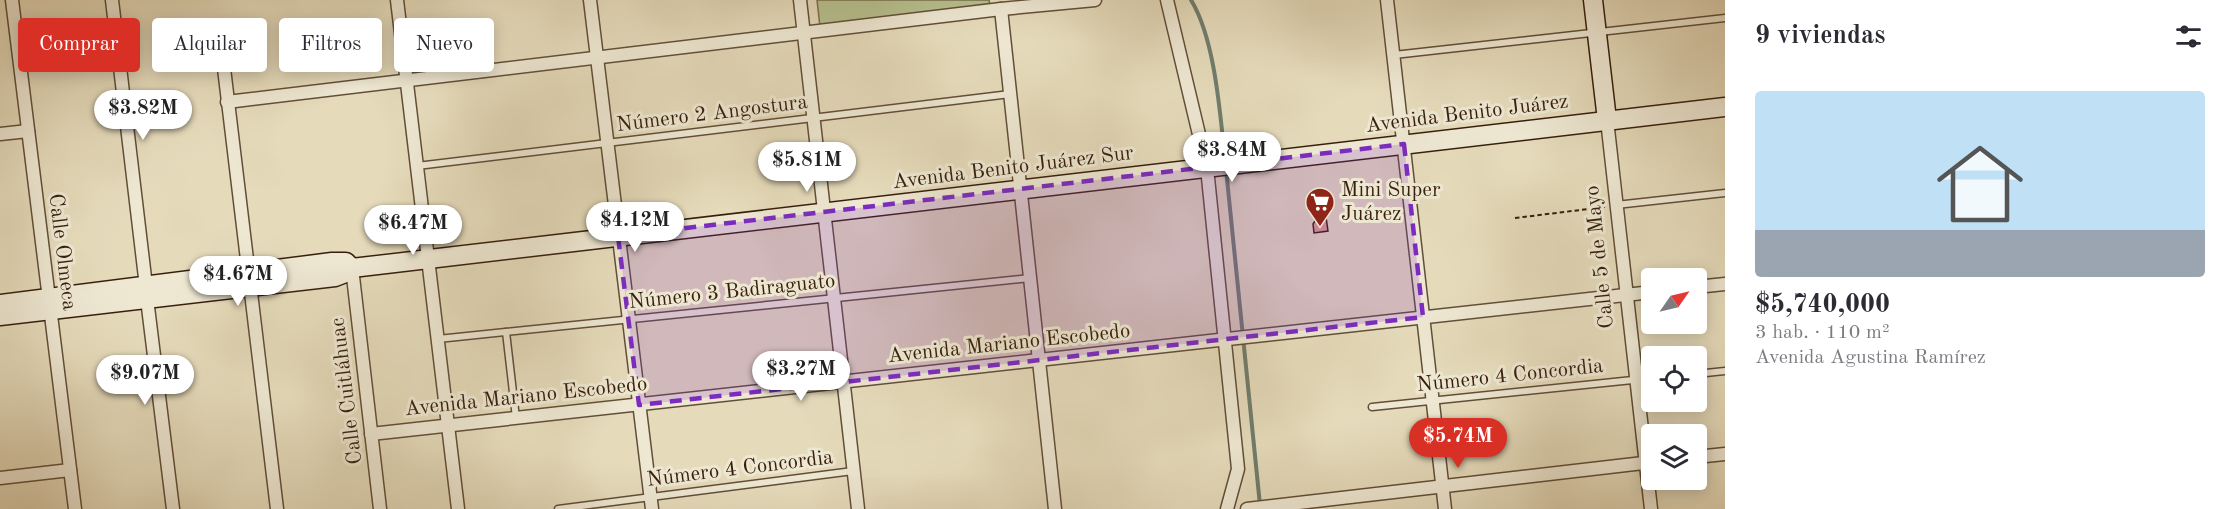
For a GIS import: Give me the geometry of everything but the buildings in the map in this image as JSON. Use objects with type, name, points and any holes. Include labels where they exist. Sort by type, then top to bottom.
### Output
[{"type":"street","name":"Calle Olmeca","points":[[12,0],[75,509]]},
{"type":"street","points":[[112,0],[173,509]]},
{"type":"street","points":[[397,0],[458,509]]},
{"type":"street","points":[[590,0],[651,503]]},
{"type":"street","points":[[800,0],[858,509]]},
{"type":"street","points":[[227,102],[1001,9],[1095,0]]},
{"type":"street","points":[[1167,0],[1211,168],[1238,469],[1227,509]]},
{"type":"street","points":[[1387,0],[1446,509]]},
{"type":"street","name":"Calle 5 de Mayo","points":[[1593,0],[1643,424]]},
{"type":"street","points":[[1001,9],[1055,509]]},
{"type":"street","points":[[224,72],[277,509]]},
{"type":"street","name":"Avenida Benito Juárez","points":[[1211,168],[1725,107]]},
{"type":"street","points":[[0,134],[28,131]]},
{"type":"street","name":"Avenida Benito Juárez Sur","points":[[352,268],[1211,168]]},
{"type":"street","points":[[0,304],[49,304],[146,293],[249,280],[340,262],[346,262],[352,268]]},
{"type":"street","name":"Calle Cuitláhuac","points":[[352,268],[380,509]]},
{"type":"street","points":[[1707,286],[1725,284]]},
{"type":"street","name":"Avenida Mariano Escobedo","points":[[371,434],[1641,293]]},
{"type":"street","points":[[0,316],[49,304]]},
{"type":"street","points":[[1707,456],[1725,454]]},
{"type":"street","points":[[1247,509],[1641,463]]},
{"type":"street","points":[[0,478],[70,470]]},
{"type":"street","name":"Calle 5 de Mayo","points":[[1650,490],[1651,509]]},
{"type":"lane","points":[[1393,55],[1725,18]]},
{"type":"lane","name":"Número 2 Angostura","points":[[417,166],[1010,94]]},
{"type":"lane","points":[[1616,205],[1725,193]]},
{"type":"lane","name":"Número 3 Badiraguato","points":[[438,339],[1030,278]]},
{"type":"lane","points":[[506,332],[516,418]]},
{"type":"lane","points":[[1707,373],[1725,371]]},
{"type":"lane","name":"Número 4 Concordia","points":[[1372,407],[1641,379]]},
{"type":"lane","name":"Número 4 Concordia","points":[[558,509],[651,503],[854,471]]},
{"type":"path","points":[[1515,218],[1616,205]]},
{"type":"highlighted area","points":[[1404,144],[1423,317],[639,405],[618,236]]},
{"type":"green space","points":[[817,0],[989,0],[990,5],[820,27]]},
{"type":"waterway","points":[[1191,0],[1206,35],[1211,55],[1225,159]]},
{"type":"waterway","points":[[1226,169],[1260,505]]},
{"type":"place","name":"Mini Super Juárez","points":[[1320,228]]}]
